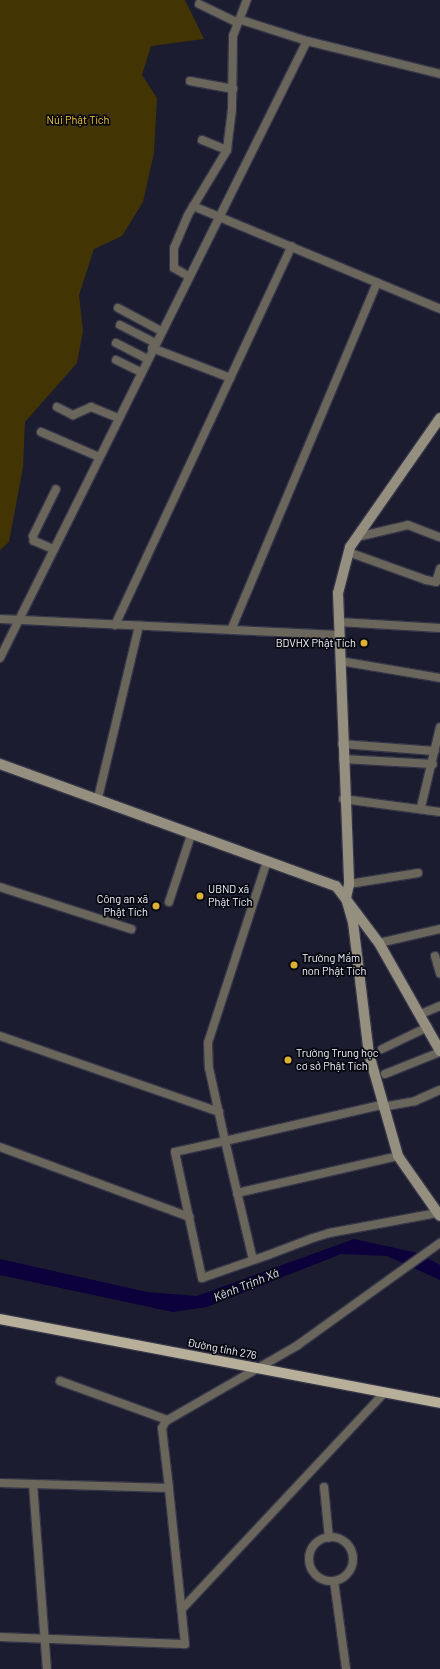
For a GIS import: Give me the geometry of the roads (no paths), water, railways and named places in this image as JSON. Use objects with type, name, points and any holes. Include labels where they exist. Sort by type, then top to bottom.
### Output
[{"type":"main road","points":[[439,1215],[398,1156],[381,1106],[369,1054],[353,922],[346,895],[348,884],[343,799],[338,593],[348,552],[357,537],[437,429],[440,418]]},
{"type":"main road","points":[[0,764],[98,798],[191,835],[324,880],[346,895],[379,943],[421,1014],[440,1052]]},
{"type":"main road","name":"Đường tỉnh 276","points":[[0,1319],[440,1403]]},
{"type":"street","points":[[188,276],[174,268],[172,262],[193,206],[227,150],[238,21],[247,0]]},
{"type":"street","points":[[199,4],[238,21],[307,41],[440,74]]},
{"type":"street","points":[[0,658],[218,215],[307,41]]},
{"type":"street","points":[[190,81],[233,89]]},
{"type":"street","points":[[202,140],[227,150]]},
{"type":"street","points":[[193,206],[218,215],[440,308]]},
{"type":"street","points":[[115,625],[292,246]]},
{"type":"street","points":[[231,630],[377,282]]},
{"type":"street","points":[[118,308],[161,330]]},
{"type":"street","points":[[120,325],[154,345],[230,378]]},
{"type":"street","points":[[116,343],[147,359]]},
{"type":"street","points":[[116,360],[141,372]]},
{"type":"street","points":[[57,407],[73,415],[91,407],[118,418]]},
{"type":"street","points":[[41,432],[99,457]]},
{"type":"street","points":[[53,549],[34,541],[33,536],[56,489]]},
{"type":"street","points":[[357,537],[408,524],[440,537]]},
{"type":"street","points":[[348,552],[426,580],[436,582],[440,569]]},
{"type":"street","points":[[0,619],[339,635]]},
{"type":"street","points":[[339,622],[440,628]]},
{"type":"street","points":[[98,798],[139,626]]},
{"type":"street","points":[[340,661],[440,678]]},
{"type":"street","points":[[422,807],[440,727]]},
{"type":"street","points":[[342,744],[435,751]]},
{"type":"street","points":[[343,759],[432,764]]},
{"type":"street","points":[[343,799],[422,807],[440,812]]},
{"type":"street","points":[[169,902],[191,835]]},
{"type":"street","points":[[253,1260],[207,1058],[209,1034],[267,861]]},
{"type":"street","points":[[348,884],[418,873]]},
{"type":"street","points":[[0,887],[131,929]]},
{"type":"street","points":[[379,943],[440,929]]},
{"type":"street","points":[[435,956],[440,973]]},
{"type":"street","points":[[421,1014],[440,1006]]},
{"type":"street","points":[[382,1049],[428,1027]]},
{"type":"street","points":[[0,1036],[219,1112]]},
{"type":"street","points":[[385,1074],[440,1052]]},
{"type":"street","points":[[439,1215],[329,1233],[202,1278],[175,1152],[381,1106],[415,1101],[440,1090]]},
{"type":"street","points":[[0,1147],[189,1216]]},
{"type":"street","points":[[238,1193],[398,1156]]},
{"type":"street","points":[[0,1637],[185,1644],[162,1428],[167,1420],[255,1367],[298,1345],[407,1269],[440,1242]]},
{"type":"street","points":[[60,1381],[167,1420]]},
{"type":"street","points":[[182,1609],[384,1393]]},
{"type":"street","points":[[0,1483],[169,1488]]},
{"type":"street","points":[[33,1484],[43,1639],[47,1669]]},
{"type":"street","points":[[324,1487],[329,1538]]},
{"type":"street","points":[[329,1538],[343,1541],[352,1553],[347,1574],[334,1581],[321,1578],[310,1562],[317,1543],[329,1538]]},
{"type":"street","points":[[334,1581],[346,1669]]},
{"type":"water","name":"Kênh Trịnh Xá","points":[[354,1239],[418,1253],[440,1265],[440,1280],[387,1256],[341,1254],[207,1307],[173,1312],[0,1275],[0,1259],[147,1292],[197,1296]]},
{"type":"place","name":"BDVHX Phật Tích","points":[[364,643]]},
{"type":"place","name":"UBND xã Phật Tích","points":[[200,896]]},
{"type":"place","name":"Công an xã Phật Tích","points":[[156,906]]},
{"type":"place","name":"Trường Mầm non Phật Tích","points":[[294,965]]},
{"type":"place","name":"Trường Trung học cơ sở Phật Tích","points":[[288,1060]]},
{"type":"park label","name":"Núi Phật Tích","points":[[78,120]]}]
